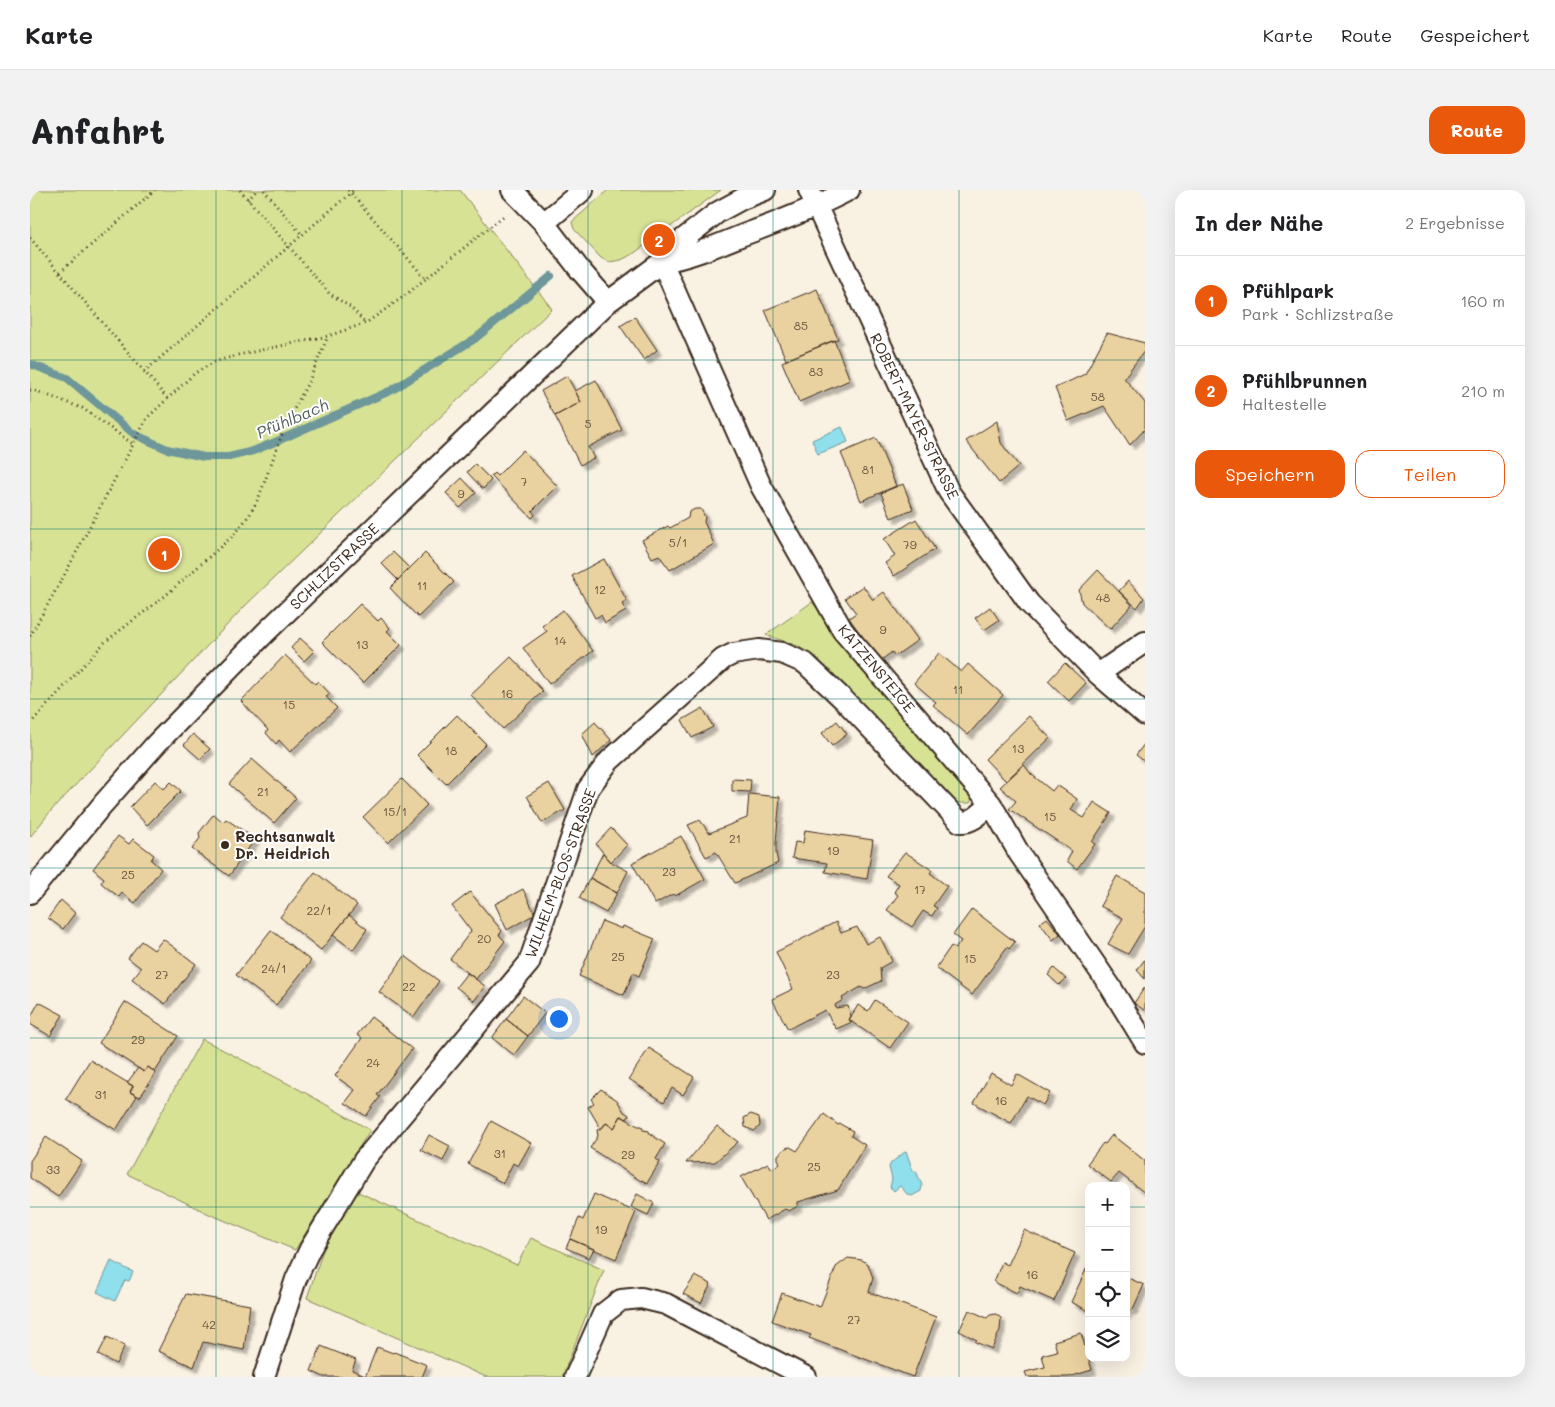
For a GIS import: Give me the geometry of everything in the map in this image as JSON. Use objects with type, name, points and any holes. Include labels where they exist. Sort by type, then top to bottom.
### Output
[{"type":"street","points":[[544,223],[583,190]]},
{"type":"street","name":"SCHLIZSTRASSE","points":[[30,893],[103,804],[157,743],[273,625],[608,302],[662,262],[677,244],[718,212],[765,190]]},
{"type":"street","name":"SCHLIZSTRASSE","points":[[662,262],[679,259],[712,247],[813,199],[850,190]]},
{"type":"street","points":[[517,196],[544,223],[580,270],[608,302]]},
{"type":"street","name":"ROBERT-MAYER-STRASSE","points":[[813,199],[949,492],[1029,603],[1098,674],[1145,715]]},
{"type":"street","name":"KATZENSTEIGE","points":[[662,262],[761,486],[843,631],[991,804],[1019,853],[1110,986],[1145,1043]]},
{"type":"street","points":[[1098,674],[1145,642]]},
{"type":"street","name":"WILHELM-BLOS-STRASSE","points":[[264,1377],[296,1279],[310,1249],[364,1160],[529,963],[588,789],[609,761],[723,659],[733,654],[759,650],[782,654],[804,663],[844,700],[960,822],[966,823],[976,818],[991,804]]},
{"type":"street","points":[[576,1377],[603,1314],[621,1300],[641,1298],[666,1304],[806,1377]]},
{"type":"path","points":[[60,272],[156,190]]},
{"type":"path","points":[[240,190],[329,293],[350,307],[366,322]]},
{"type":"path","points":[[248,200],[257,190]]},
{"type":"path","points":[[264,190],[302,235]]},
{"type":"path","points":[[144,372],[351,191],[425,278]]},
{"type":"path","points":[[30,636],[66,572],[146,418],[167,398],[195,373],[214,362],[328,336],[366,322],[403,297],[517,196]]},
{"type":"path","points":[[30,238],[167,398]]},
{"type":"path","points":[[30,724],[105,642],[165,596],[236,533],[260,497],[285,426],[309,381],[328,336]]},
{"type":"path","points":[[30,390],[82,408],[133,444]]},
{"type":"green space","points":[[30,190],[460,190],[552,309],[245,606],[50,812],[30,837]]},
{"type":"green space","points":[[608,190],[721,190],[633,254],[621,260],[609,262],[601,258],[574,229],[572,222]]},
{"type":"green space","points":[[812,602],[973,796],[970,803],[958,803],[828,669],[798,646],[766,635]]},
{"type":"green space","points":[[202,1039],[304,1092],[370,1130],[295,1250],[209,1214],[127,1174]]},
{"type":"green space","points":[[354,1190],[517,1265],[531,1238],[604,1270],[562,1377],[486,1377],[307,1298],[326,1241]]},
{"type":"water","points":[[842,427],[848,442],[818,454],[812,440]]},
{"type":"water","points":[[906,1151],[913,1171],[916,1171],[922,1185],[921,1191],[912,1196],[907,1194],[900,1186],[894,1191],[890,1187],[892,1179],[889,1167],[891,1163]]},
{"type":"water","points":[[111,1261],[133,1272],[129,1281],[125,1280],[115,1301],[97,1292]]},
{"type":"building","points":[[817,289],[838,339],[786,360],[765,310]]},
{"type":"building","points":[[635,317],[657,350],[644,360],[620,326]]},
{"type":"building","points":[[1107,333],[1145,343],[1145,350],[1124,378],[1145,403],[1145,429],[1130,445],[1104,406],[1068,421],[1055,388],[1085,374]]},
{"type":"building","points":[[834,340],[850,380],[799,402],[782,362]]},
{"type":"building","points":[[567,376],[581,402],[555,416],[541,391]]},
{"type":"building","points":[[596,380],[622,430],[588,447],[594,458],[580,465],[555,416],[581,402],[575,391]]},
{"type":"building","points":[[997,421],[1001,443],[1019,466],[999,483],[966,441]]},
{"type":"building","points":[[876,438],[896,486],[861,501],[841,453]]},
{"type":"building","points":[[523,450],[557,486],[532,511],[535,515],[532,518],[491,476],[494,473],[497,476]]},
{"type":"building","points":[[475,464],[491,480],[483,489],[467,472]]},
{"type":"building","points":[[462,478],[476,493],[460,508],[446,493]]},
{"type":"building","points":[[903,484],[913,509],[891,518],[881,493]]},
{"type":"building","points":[[701,509],[705,517],[704,522],[714,544],[670,570],[659,555],[652,558],[642,540],[688,518],[689,512]]},
{"type":"building","points":[[916,519],[935,549],[894,576],[885,563],[895,556],[884,539]]},
{"type":"building","points":[[393,552],[409,568],[398,580],[381,563]]},
{"type":"building","points":[[425,553],[454,582],[418,617],[390,588]]},
{"type":"building","points":[[604,559],[627,601],[622,604],[626,611],[605,623],[601,615],[595,618],[572,576]]},
{"type":"building","points":[[1098,570],[1132,605],[1110,629],[1082,603],[1079,590]]},
{"type":"building","points":[[1128,581],[1144,598],[1137,608],[1119,591]]},
{"type":"building","points":[[863,586],[873,600],[884,592],[918,640],[895,656],[892,652],[880,661],[849,618],[856,613],[845,598]]},
{"type":"building","points":[[360,604],[378,621],[381,618],[390,628],[387,631],[401,645],[363,683],[322,642]]},
{"type":"building","points":[[990,607],[999,620],[984,630],[975,618]]},
{"type":"building","points":[[563,610],[593,651],[549,684],[523,648],[547,631],[542,626]]},
{"type":"building","points":[[300,638],[314,651],[304,661],[291,648]]},
{"type":"building","points":[[939,653],[961,672],[968,664],[1003,695],[968,735],[933,705],[936,702],[914,683]]},
{"type":"building","points":[[285,655],[315,684],[318,681],[330,694],[326,697],[337,708],[290,752],[279,740],[276,744],[266,733],[268,730],[241,701]]},
{"type":"building","points":[[511,657],[543,691],[503,729],[471,695]]},
{"type":"building","points":[[1065,663],[1086,683],[1069,701],[1048,681]]},
{"type":"building","points":[[703,708],[713,727],[692,738],[682,720]]},
{"type":"building","points":[[457,715],[486,744],[446,784],[417,755]]},
{"type":"building","points":[[1029,716],[1050,738],[1006,781],[985,759]]},
{"type":"building","points":[[837,721],[847,734],[832,746],[822,733]]},
{"type":"building","points":[[595,722],[611,740],[593,757],[582,734]]},
{"type":"building","points":[[193,734],[210,749],[200,759],[184,745]]},
{"type":"building","points":[[1145,743],[1145,762],[1136,755]]},
{"type":"building","points":[[252,759],[296,798],[274,823],[229,784]]},
{"type":"building","points":[[1024,765],[1031,774],[1052,791],[1057,785],[1077,799],[1071,810],[1084,818],[1094,802],[1111,813],[1092,842],[1095,844],[1077,869],[1067,861],[1072,851],[1009,809],[1016,801],[1000,787]]},
{"type":"building","points":[[402,779],[427,805],[388,843],[363,817]]},
{"type":"building","points":[[732,779],[751,780],[750,792],[732,791]]},
{"type":"building","points":[[155,781],[164,789],[171,782],[181,791],[147,825],[130,807]]},
{"type":"building","points":[[549,783],[565,810],[542,823],[527,796]]},
{"type":"building","points":[[749,794],[780,797],[776,842],[778,863],[735,883],[716,852],[706,857],[688,825],[700,820],[709,833],[747,818]]},
{"type":"building","points":[[215,815],[223,822],[226,819],[255,839],[229,876],[192,849],[200,838],[199,833],[212,816]]},
{"type":"building","points":[[611,828],[627,845],[611,862],[596,844]]},
{"type":"building","points":[[805,830],[873,840],[867,879],[825,872],[827,863],[792,858],[795,842],[803,843]]},
{"type":"building","points":[[118,836],[129,844],[133,839],[154,855],[151,860],[161,869],[135,903],[122,893],[119,897],[101,883],[104,878],[93,869]]},
{"type":"building","points":[[681,836],[705,879],[675,896],[673,894],[655,904],[632,863]]},
{"type":"building","points":[[905,852],[932,870],[930,873],[947,886],[933,906],[937,908],[932,916],[923,911],[912,927],[887,910],[898,895],[894,892],[899,884],[886,876]]},
{"type":"building","points":[[603,853],[611,862],[628,871],[617,893],[590,878]]},
{"type":"building","points":[[315,872],[357,905],[321,950],[280,917]]},
{"type":"building","points":[[1117,876],[1145,892],[1145,926],[1128,954],[1108,944],[1123,918],[1100,906]]},
{"type":"building","points":[[590,878],[617,893],[606,913],[579,898]]},
{"type":"building","points":[[523,889],[535,914],[507,930],[495,904]]},
{"type":"building","points":[[470,892],[502,931],[499,935],[505,941],[476,979],[450,959],[471,931],[452,906]]},
{"type":"building","points":[[61,900],[75,913],[63,929],[48,918]]},
{"type":"building","points":[[972,909],[1015,942],[1009,949],[1007,947],[972,995],[936,968],[951,946],[955,949],[961,941],[953,935]]},
{"type":"building","points":[[349,915],[367,929],[353,950],[333,935]]},
{"type":"building","points":[[1047,918],[1060,934],[1053,940],[1040,923]]},
{"type":"building","points":[[602,921],[622,929],[623,926],[655,939],[639,976],[633,973],[624,995],[579,976]]},
{"type":"building","points":[[836,922],[841,933],[857,927],[866,944],[880,937],[892,961],[880,968],[881,981],[864,989],[861,987],[842,998],[843,1000],[835,1005],[836,1008],[848,1006],[851,1016],[849,1020],[852,1022],[836,1029],[825,1010],[788,1029],[772,999],[793,989],[776,952]]},
{"type":"building","points":[[271,930],[311,961],[276,1005],[236,975]]},
{"type":"building","points":[[163,939],[196,964],[165,1004],[132,979],[141,968],[128,958],[141,941],[154,950]]},
{"type":"building","points":[[405,956],[439,981],[414,1017],[379,992]]},
{"type":"building","points":[[1145,959],[1145,979],[1137,970]]},
{"type":"building","points":[[1054,968],[1066,979],[1059,985],[1048,975]]},
{"type":"building","points":[[467,973],[485,986],[474,1001],[456,987]]},
{"type":"building","points":[[1145,987],[1145,1009],[1144,1010],[1134,1003]]},
{"type":"building","points":[[523,996],[545,1013],[528,1036],[506,1019]]},
{"type":"building","points":[[875,1000],[908,1022],[890,1048],[849,1020],[858,1005],[868,1011]]},
{"type":"building","points":[[39,1002],[63,1015],[50,1036],[30,1024],[30,1018]]},
{"type":"building","points":[[125,1002],[178,1036],[155,1072],[148,1067],[144,1072],[99,1043]]},
{"type":"building","points":[[371,1017],[412,1049],[377,1095],[380,1097],[366,1116],[345,1103],[355,1090],[335,1076],[362,1038],[357,1035]]},
{"type":"building","points":[[506,1019],[528,1036],[514,1055],[492,1038]]},
{"type":"building","points":[[649,1048],[694,1077],[683,1095],[672,1088],[664,1102],[629,1079]]},
{"type":"building","points":[[90,1060],[133,1086],[130,1092],[137,1096],[116,1130],[66,1099]]},
{"type":"building","points":[[148,1067],[156,1073],[140,1097],[130,1092],[133,1086],[127,1083],[138,1068],[144,1072]]},
{"type":"building","points":[[991,1073],[1011,1085],[1017,1074],[1050,1093],[1043,1105],[1027,1096],[1011,1123],[974,1103]]},
{"type":"building","points":[[601,1089],[617,1100],[624,1112],[629,1115],[627,1119],[621,1116],[614,1128],[606,1123],[601,1129],[588,1107],[594,1103],[591,1099]]},
{"type":"building","points":[[751,1114],[759,1117],[760,1126],[754,1131],[745,1127],[744,1118]]},
{"type":"building","points":[[824,1114],[838,1125],[840,1124],[853,1131],[851,1136],[865,1145],[838,1190],[798,1202],[798,1206],[789,1211],[785,1209],[766,1220],[741,1177],[768,1163],[772,1169],[780,1163],[778,1155],[786,1148],[790,1147],[797,1151]]},
{"type":"building","points":[[621,1116],[638,1126],[642,1126],[643,1130],[649,1131],[650,1134],[665,1144],[656,1159],[660,1162],[647,1183],[590,1148],[598,1136],[597,1130],[606,1123],[614,1128]]},
{"type":"building","points":[[491,1121],[531,1143],[518,1166],[513,1163],[503,1183],[468,1164]]},
{"type":"building","points":[[717,1126],[738,1142],[715,1162],[686,1163]]},
{"type":"building","points":[[429,1135],[450,1146],[443,1161],[421,1150]]},
{"type":"building","points":[[1112,1135],[1145,1161],[1145,1193],[1119,1173],[1111,1182],[1087,1164],[1103,1143],[1105,1144]]},
{"type":"building","points":[[46,1137],[82,1161],[58,1197],[30,1178],[30,1161]]},
{"type":"building","points":[[594,1194],[636,1212],[616,1259],[570,1239],[579,1218],[583,1220]]},
{"type":"building","points":[[637,1194],[654,1203],[648,1215],[631,1207]]},
{"type":"building","points":[[1024,1230],[1075,1253],[1054,1301],[1020,1286],[1017,1293],[994,1282],[1002,1262],[1008,1265]]},
{"type":"building","points":[[570,1239],[594,1249],[589,1258],[566,1248]]},
{"type":"building","points":[[848,1258],[862,1260],[868,1264],[873,1278],[869,1292],[936,1317],[913,1377],[809,1338],[811,1335],[772,1321],[782,1293],[820,1307],[836,1267]]},
{"type":"building","points":[[1085,1272],[1085,1309],[1071,1302]]},
{"type":"building","points":[[695,1276],[711,1284],[701,1303],[683,1294]]},
{"type":"building","points":[[1130,1279],[1144,1285],[1132,1311],[1130,1310]]},
{"type":"building","points":[[186,1294],[250,1305],[244,1350],[203,1342],[194,1367],[158,1351]]},
{"type":"building","points":[[969,1310],[987,1318],[990,1315],[996,1314],[1001,1318],[1000,1330],[992,1349],[975,1342],[977,1340],[959,1331]]},
{"type":"building","points":[[1081,1333],[1085,1346],[1085,1362],[1090,1362],[1092,1370],[1069,1377],[1027,1377],[1025,1372],[1045,1367],[1042,1355],[1057,1351],[1054,1341]]},
{"type":"building","points":[[107,1337],[125,1345],[116,1364],[98,1355]]},
{"type":"building","points":[[321,1346],[356,1360],[352,1370],[365,1377],[324,1377],[311,1371]]},
{"type":"building","points":[[377,1347],[427,1365],[422,1377],[365,1377]]},
{"type":"waterway","name":"Pfühlbach","points":[[30,364],[67,378],[134,434],[167,449],[204,457],[229,457],[253,451],[275,442],[392,390],[476,338],[551,276]]},
{"type":"place","name":"Pfühlbrunnen","points":[[659,240]]},
{"type":"place","name":"Pfühlpark","points":[[164,554]]},
{"type":"place","name":"Rechtsanwalt Dr. Heidrich","points":[[225,845]]}]
